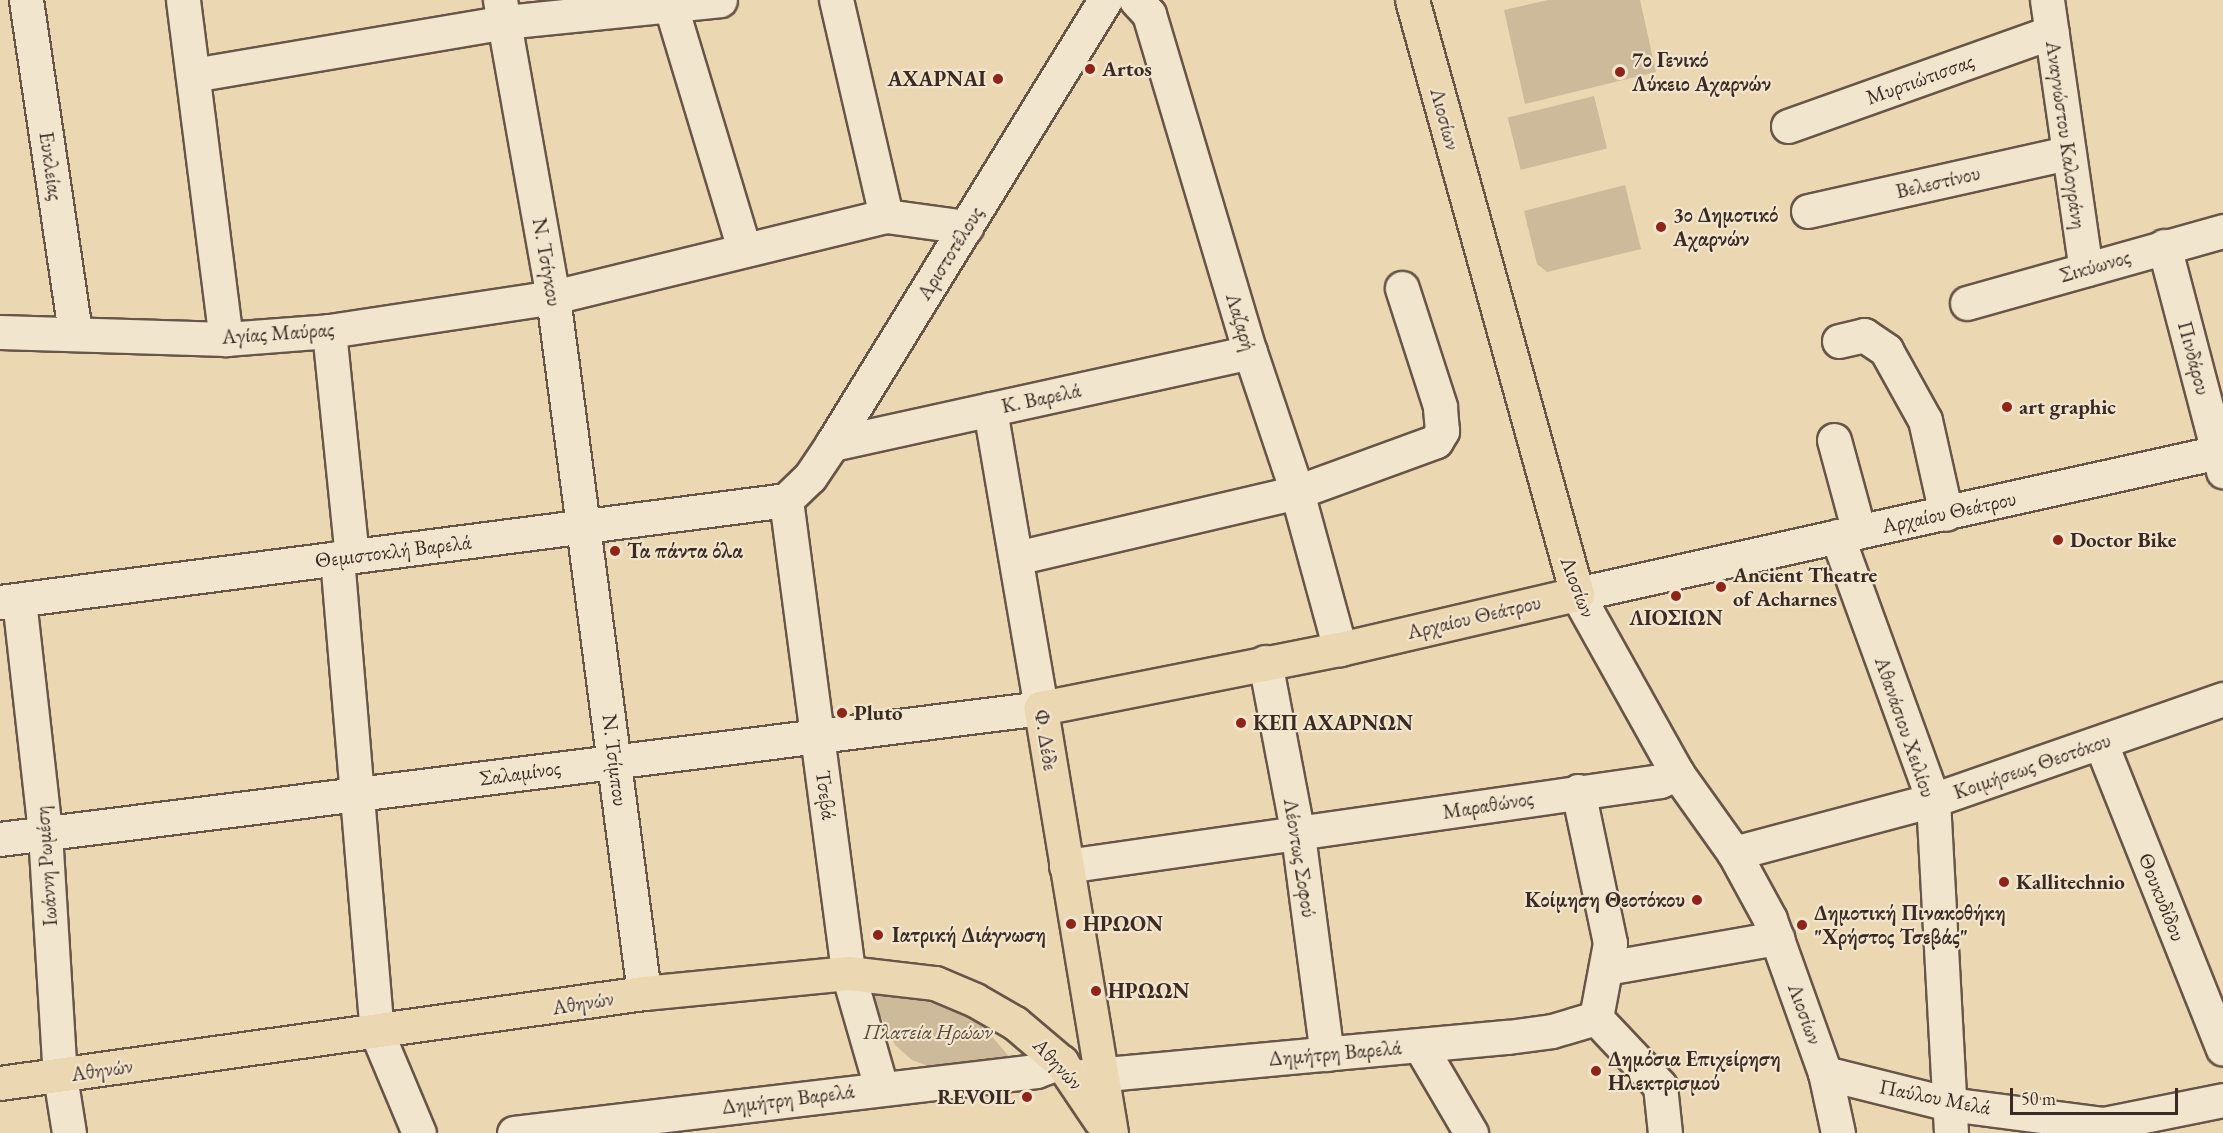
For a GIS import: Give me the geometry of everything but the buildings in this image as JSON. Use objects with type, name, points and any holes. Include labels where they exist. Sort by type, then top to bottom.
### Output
[{"type":"main road","name":"Λιοσίων","points":[[1412,0],[1577,594]]},
{"type":"main road","name":"Αρχαίου Θεάτρου","points":[[1041,708],[1340,649],[1577,594]]},
{"type":"main road","name":"Φ. Δέδε","points":[[1041,708],[1087,1020]]},
{"type":"main road","name":"Αθηνών","points":[[0,1083],[377,1034],[644,993],[848,973],[935,983],[975,1000],[1035,1038],[1078,1071],[1106,1133]]},
{"type":"main road","points":[[1035,1038],[1058,1040],[1087,1020]]},
{"type":"main road","points":[[1087,1020],[1080,1046],[1078,1071],[1110,1133]]},
{"type":"street","name":"Ευκλείας","points":[[26,0],[75,333]]},
{"type":"street","points":[[183,0],[226,339]]},
{"type":"street","points":[[193,75],[502,11],[661,5],[720,0]]},
{"type":"street","points":[[836,0],[886,216],[966,227]]},
{"type":"street","name":"Αριστοτέλους","points":[[786,500],[810,477],[832,444],[1105,0]]},
{"type":"street","name":"Λαζαρή","points":[[1136,0],[1149,14],[1250,352],[1298,492],[1340,649]]},
{"type":"street","name":"Αναγνώστου Καλογράνη","points":[[2048,0],[2067,153],[2086,269]]},
{"type":"street","points":[[661,5],[744,249]]},
{"type":"street","name":"Ν. Τσίγκου","points":[[502,11],[553,297],[584,526]]},
{"type":"street","name":"Μυρτιώτισσας","points":[[1788,126],[2052,32]]},
{"type":"street","name":"Βελεστίνου","points":[[1808,211],[2067,153]]},
{"type":"street","name":"Αγίας Μαύρας","points":[[0,332],[226,339],[329,331],[553,297],[886,216]]},
{"type":"street","name":"Σικύωνος","points":[[1967,303],[2223,231]]},
{"type":"street","name":"Πινδάρου","points":[[2164,246],[2221,458]]},
{"type":"street","points":[[1016,558],[1298,492],[1436,441],[1442,431],[1440,406],[1402,288]]},
{"type":"street","points":[[329,331],[357,796],[377,1034],[419,1133]]},
{"type":"street","points":[[1852,338],[1886,350],[1925,420],[1946,514]]},
{"type":"street","name":"Κ. Βαρελά","points":[[832,444],[1250,352]]},
{"type":"street","name":"Φ. Δέδε","points":[[990,409],[1041,708]]},
{"type":"street","name":"Αθανάσιου Χειλίου","points":[[1834,440],[1848,534],[1933,800],[1950,1119]]},
{"type":"street","name":"Αρχαίου Θεάτρου","points":[[1577,594],[1848,534],[2221,458]]},
{"type":"street","name":"Θεμιστοκλή Βαρελά","points":[[9,601],[786,500]]},
{"type":"street","name":"Τσεβά","points":[[786,500],[848,973],[881,1087]]},
{"type":"street","name":"N. Τσίμπου","points":[[584,526],[616,760],[644,993]]},
{"type":"street","name":"Λιοσίων","points":[[1577,594],[1677,773],[1734,853],[1777,938],[1825,1073],[1839,1133]]},
{"type":"street","name":"Ιωάννη Ρωμέση","points":[[9,601],[45,833],[60,1076],[69,1133]]},
{"type":"street","name":"Λέοντως Σοφού","points":[[1265,662],[1298,835],[1327,1054]]},
{"type":"street","name":"Κοιμήσεως Θεοτόκου","points":[[1734,853],[1933,800],[2101,744],[2223,699]]},
{"type":"street","name":"Σαλαμίνος","points":[[0,839],[357,796],[818,734],[1041,708]]},
{"type":"street","name":"Θουκυδίδου","points":[[2101,744],[2223,1049]]},
{"type":"street","name":"Μαραθώνος","points":[[1066,866],[1298,835],[1578,791],[1660,781],[1677,773]]},
{"type":"street","points":[[1578,791],[1610,943],[1596,1018],[1659,1086],[1665,1133]]},
{"type":"street","points":[[1607,968],[1777,938]]},
{"type":"street","name":"Δημήτρη Βαρελά","points":[[514,1133],[881,1087],[1036,1071],[1078,1071],[1420,1046],[1552,1031],[1596,1018]]},
{"type":"street","points":[[1420,1046],[1471,1133]]},
{"type":"street","name":"Παύλου Μελά","points":[[1825,1073],[1950,1119],[2104,1128],[2223,1100]]},
{"type":"green space","points":[[1548,0],[1640,0],[1656,72],[1525,104],[1504,10]]},
{"type":"green space","points":[[1594,96],[1607,148],[1521,170],[1508,118]]},
{"type":"green space","points":[[1625,185],[1641,249],[1547,272],[1537,264],[1524,211]]},
{"type":"green space","name":"Πλατεία Ηρώων","points":[[873,991],[913,991],[941,1002],[983,1026],[1011,1059],[938,1070],[912,1060],[895,1045],[871,996]]},
{"type":"place","name":"Artos","points":[[1090,69]]},
{"type":"place","name":"7ο Γενικό Λύκειο Αχαρνών","points":[[1620,72]]},
{"type":"place","name":"ΑΧΑΡΝΑΙ","points":[[998,79]]},
{"type":"place","name":"3ο Δημοτικό Αχαρνών","points":[[1661,227]]},
{"type":"place","name":"art graphic","points":[[2007,407]]},
{"type":"place","name":"Doctor Bike","points":[[2058,540]]},
{"type":"place","name":"Τα πάντα όλα","points":[[615,551]]},
{"type":"place","name":"Ancient Theatre of Acharnes","points":[[1721,587]]},
{"type":"place","name":"ΛΙΟΣΙΩΝ","points":[[1676,596]]},
{"type":"place","name":"Pluto","points":[[842,713]]},
{"type":"place","name":"ΚΕΠ ΑΧΑΡΝΩΝ","points":[[1241,723]]},
{"type":"place","name":"Kallitechnio","points":[[2004,882]]},
{"type":"place","name":"Κοίμηση Θεοτόκου","points":[[1697,900]]},
{"type":"place","name":"ΗΡΩΟΝ","points":[[1071,924]]},
{"type":"place","name":"Δημοτική Πινακοθήκη \"Χρήστος Τσεβάς\"","points":[[1802,925]]},
{"type":"place","name":"Ιατρική Διάγνωση","points":[[878,935]]},
{"type":"place","name":"ΗΡΩΩΝ","points":[[1096,991]]},
{"type":"place","name":"Δημόσια Επιχείρηση Ηλεκτρισμού","points":[[1596,1071]]},
{"type":"place","name":"REVOIL","points":[[1027,1097]]}]
